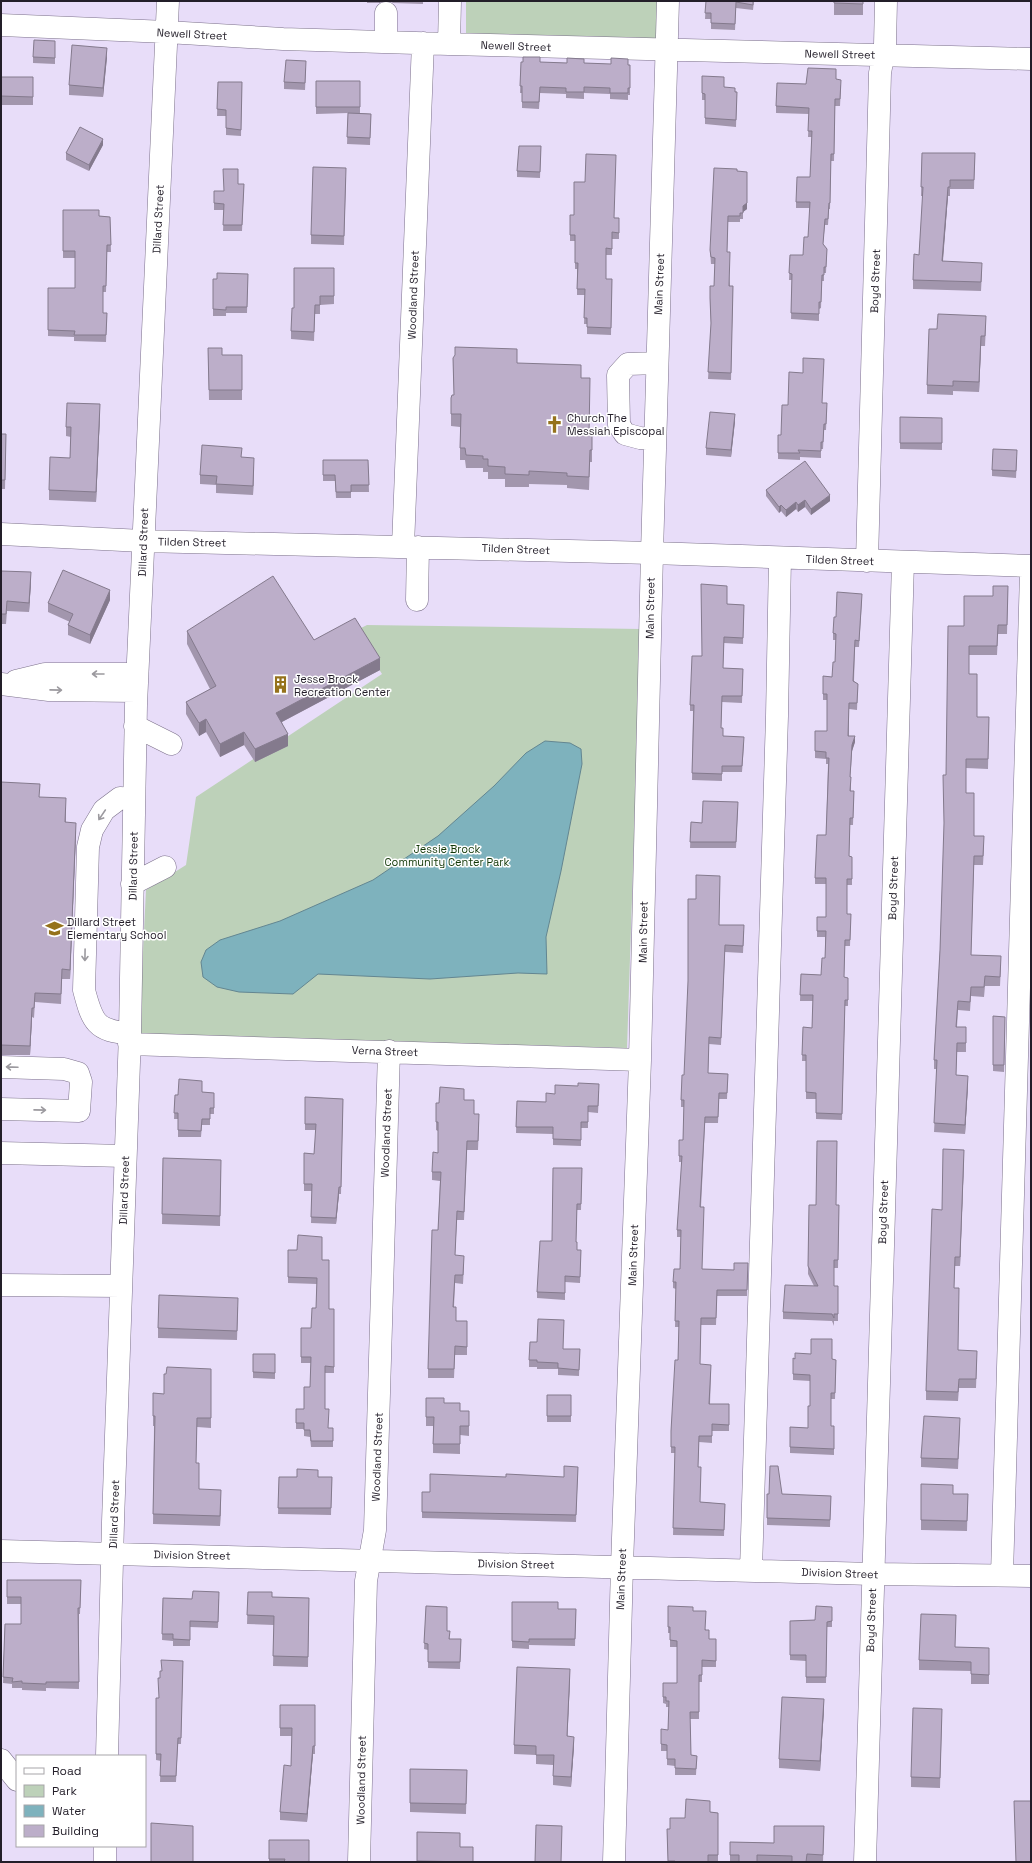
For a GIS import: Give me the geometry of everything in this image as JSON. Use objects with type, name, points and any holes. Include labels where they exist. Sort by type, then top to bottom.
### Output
[{"type":"street","name":"Dillard Street","points":[[108,1755],[112,1553],[129,1038],[136,683],[168,1]]},
{"type":"street","points":[[449,44],[450,1]]},
{"type":"street","name":"Main Street","points":[[614,1862],[622,1566],[640,1060],[657,363],[668,1]]},
{"type":"street","name":"Boyd Street","points":[[867,561],[880,73],[885,45],[886,1]]},
{"type":"street","points":[[386,13],[386,42]]},
{"type":"street","name":"Newell Street","points":[[1,25],[167,32],[283,39],[666,51],[1031,59]]},
{"type":"street","name":"Woodland Street","points":[[417,600],[410,546],[423,43]]},
{"type":"street","points":[[655,439],[640,438],[625,434],[619,425],[618,375],[628,364],[657,363]]},
{"type":"street","name":"Tilden Street","points":[[1,534],[143,541],[410,546],[1031,566]]},
{"type":"street","points":[[751,1570],[777,724],[780,558]]},
{"type":"street","name":"Boyd Street","points":[[865,1862],[903,562]]},
{"type":"street","points":[[1002,1575],[1031,572]]},
{"type":"street","points":[[2,684],[45,674],[136,683]]},
{"type":"street","points":[[135,726],[171,744]]},
{"type":"street","name":"Verna Street","points":[[134,798],[120,798],[104,810],[92,830],[88,847],[84,990],[89,1010],[98,1024],[112,1032],[129,1038],[389,1051],[640,1060]]},
{"type":"street","points":[[132,884],[165,867]]},
{"type":"street","name":"Woodland Street","points":[[359,1862],[366,1585],[375,1530],[389,1051]]},
{"type":"street","points":[[1,1067],[64,1068],[78,1073],[81,1082],[79,1111],[1,1109]]},
{"type":"street","points":[[1,1153],[125,1156]]},
{"type":"street","points":[[1,1285],[121,1286]]},
{"type":"street","name":"Division Street","points":[[1,1551],[622,1566],[873,1574],[1031,1576]]},
{"type":"street","points":[[1,1760],[16,1779]]},
{"type":"street","points":[[105,1847],[105,1862]]},
{"type":"green space","points":[[466,1],[660,1],[659,37],[653,42],[466,36]]},
{"type":"green space","name":"Jessie Brock Community Center Park","points":[[367,625],[641,629],[627,1048],[139,1035],[146,890],[186,865],[196,797],[382,674],[355,631]]},
{"type":"water","points":[[545,741],[570,743],[581,749],[582,764],[561,871],[546,937],[547,974],[518,973],[430,979],[318,974],[293,994],[239,992],[217,987],[203,977],[201,962],[206,950],[220,940],[280,921],[373,880],[438,836],[494,786],[526,753]]},
{"type":"building","points":[[706,1],[753,1],[753,5],[736,2],[735,24],[711,23],[711,13],[705,13]]},
{"type":"building","points":[[834,1],[863,1],[863,4],[834,3]]},
{"type":"building","points":[[34,40],[55,41],[55,58],[33,57]]},
{"type":"building","points":[[72,45],[107,48],[103,88],[69,85]]},
{"type":"building","points":[[523,57],[540,57],[540,62],[567,63],[567,58],[584,59],[584,63],[611,64],[611,58],[628,59],[628,65],[630,65],[630,88],[628,88],[628,93],[610,93],[610,88],[584,87],[584,92],[566,92],[566,88],[540,87],[539,102],[522,102],[522,86],[520,86],[521,62],[523,62]]},
{"type":"building","points":[[286,60],[306,61],[305,83],[284,82]]},
{"type":"building","points":[[808,68],[836,69],[836,79],[841,80],[840,99],[835,99],[834,154],[831,154],[830,203],[828,219],[825,219],[823,244],[827,249],[826,267],[824,267],[824,275],[822,275],[819,314],[791,313],[792,274],[789,273],[790,255],[803,255],[804,237],[808,237],[810,202],[796,202],[797,177],[810,177],[812,131],[808,131],[809,108],[776,106],[777,83],[806,84]]},
{"type":"building","points":[[702,76],[724,77],[724,87],[735,88],[735,92],[737,92],[736,120],[705,118],[705,94],[702,93]]},
{"type":"building","points":[[1,77],[33,77],[33,97],[1,96]]},
{"type":"building","points":[[316,81],[360,81],[360,107],[316,107]]},
{"type":"building","points":[[218,82],[242,82],[241,130],[226,128],[226,110],[217,109]]},
{"type":"building","points":[[348,113],[371,114],[370,138],[347,137]]},
{"type":"building","points":[[80,127],[103,139],[89,165],[66,153]]},
{"type":"building","points":[[519,146],[541,146],[540,172],[517,171]]},
{"type":"building","points":[[922,153],[975,153],[974,180],[950,180],[950,187],[948,187],[942,261],[982,263],[981,282],[913,280],[914,254],[919,255],[923,187],[921,187]]},
{"type":"building","points":[[586,154],[616,155],[614,218],[619,218],[619,233],[612,232],[612,249],[606,248],[606,279],[612,279],[611,328],[587,327],[587,318],[584,318],[585,289],[577,289],[578,263],[575,263],[575,235],[570,235],[570,215],[574,215],[574,182],[585,182]]},
{"type":"building","points":[[313,167],[346,168],[344,236],[311,235]]},
{"type":"building","points":[[714,168],[737,169],[737,171],[747,172],[747,203],[743,206],[743,213],[740,213],[740,216],[728,216],[727,252],[730,252],[729,286],[733,286],[731,373],[708,372],[711,323],[710,286],[714,286],[715,258],[711,257],[710,250]]},
{"type":"building","points":[[223,169],[238,169],[238,184],[244,184],[242,225],[223,225],[224,204],[214,203],[214,191],[224,191]]},
{"type":"building","points":[[63,210],[99,210],[99,216],[110,217],[111,245],[107,245],[106,286],[103,286],[103,313],[107,313],[106,335],[74,335],[75,331],[48,330],[48,288],[75,288],[75,251],[63,251]]},
{"type":"building","points":[[294,268],[334,268],[334,296],[320,296],[320,305],[315,305],[314,332],[291,331],[292,308],[294,308]]},
{"type":"building","points":[[217,273],[248,274],[247,307],[226,307],[226,310],[213,309],[213,279],[217,279]]},
{"type":"building","points":[[938,314],[986,316],[985,336],[981,336],[979,382],[953,381],[953,386],[927,385],[929,329],[937,329]]},
{"type":"building","name":"Church The Messiah Episcopal","points":[[455,347],[517,349],[517,363],[581,365],[581,378],[590,378],[589,435],[592,435],[592,450],[590,450],[589,477],[567,476],[567,473],[529,471],[529,475],[505,474],[505,467],[488,466],[488,459],[483,459],[483,456],[466,455],[465,448],[460,448],[461,414],[451,414],[451,398],[452,395],[454,395],[453,358],[455,355]]},
{"type":"building","points":[[208,348],[222,348],[222,355],[242,355],[242,390],[209,390]]},
{"type":"building","points":[[803,358],[824,359],[822,403],[827,403],[826,424],[824,424],[821,451],[798,450],[800,453],[778,453],[778,435],[781,435],[782,405],[788,405],[789,372],[803,373]]},
{"type":"building","points":[[67,403],[100,404],[96,492],[49,490],[50,457],[70,458],[71,427],[66,427]]},
{"type":"building","points":[[710,412],[735,414],[731,450],[706,448]]},
{"type":"building","points":[[900,417],[942,418],[942,443],[900,443]]},
{"type":"building","points":[[1,434],[6,434],[5,480],[1,480]]},
{"type":"building","points":[[202,445],[242,448],[241,457],[254,458],[253,486],[216,484],[217,476],[200,475]]},
{"type":"building","points":[[993,449],[1017,450],[1016,471],[992,470]]},
{"type":"building","points":[[323,460],[368,460],[369,485],[351,485],[351,492],[336,492],[335,475],[323,475]]},
{"type":"building","points":[[805,461],[830,495],[811,509],[805,500],[798,505],[796,502],[786,510],[781,505],[779,507],[766,490]]},
{"type":"building","points":[[63,570],[110,590],[90,635],[68,625],[73,614],[48,603]]},
{"type":"building","points":[[1,571],[31,572],[29,603],[7,601],[6,614],[1,614]]},
{"type":"building","name":"Jesse Brock Recreation Center","points":[[273,576],[314,640],[355,618],[380,658],[276,713],[288,734],[255,749],[244,732],[220,744],[206,719],[199,723],[186,702],[216,686],[187,631]]},
{"type":"building","points":[[701,584],[727,586],[727,604],[744,605],[743,638],[724,637],[723,668],[743,669],[742,696],[722,696],[721,728],[723,728],[723,736],[744,737],[742,766],[722,766],[722,774],[692,773],[694,705],[690,705],[692,656],[702,656]]},
{"type":"building","points":[[993,586],[1008,586],[1007,625],[998,625],[997,646],[969,646],[969,674],[977,674],[977,717],[989,717],[988,759],[966,759],[966,793],[974,793],[974,836],[984,836],[983,856],[974,856],[971,955],[1001,956],[1000,977],[985,976],[984,987],[971,987],[970,1002],[958,1001],[956,1027],[966,1027],[966,1043],[957,1043],[956,1075],[968,1076],[965,1125],[934,1123],[937,1060],[934,1060],[940,950],[944,823],[943,775],[946,775],[948,626],[964,626],[964,596],[993,596]]},
{"type":"building","points":[[837,592],[862,594],[859,641],[855,640],[853,681],[858,684],[857,703],[849,703],[848,736],[855,736],[852,745],[850,777],[850,791],[854,791],[853,818],[850,818],[849,856],[852,857],[852,879],[847,879],[847,914],[851,914],[850,940],[845,940],[844,977],[848,978],[848,1000],[845,1000],[842,1114],[816,1113],[816,1093],[806,1092],[806,1055],[802,1055],[803,1027],[812,1028],[813,995],[800,995],[801,974],[821,975],[822,958],[825,958],[826,931],[817,931],[817,917],[826,917],[826,878],[815,878],[817,835],[826,835],[829,758],[826,758],[826,752],[815,751],[815,731],[827,731],[827,694],[823,694],[823,676],[832,677],[833,662],[835,662],[836,634],[833,633],[834,617],[836,617]]},
{"type":"building","name":"Dillard Street Elementary School","points":[[1,782],[40,784],[39,797],[66,798],[65,822],[76,823],[70,970],[62,969],[61,994],[35,993],[34,1008],[32,1008],[30,1046],[1,1045]]},
{"type":"building","points":[[703,801],[738,802],[736,842],[690,842],[691,822],[702,823]]},
{"type":"building","points":[[696,875],[720,876],[719,925],[744,925],[743,946],[725,945],[721,1038],[709,1037],[708,1073],[728,1074],[727,1093],[719,1093],[718,1117],[705,1117],[700,1207],[704,1207],[702,1269],[734,1270],[734,1263],[748,1263],[747,1290],[717,1290],[716,1318],[701,1318],[700,1364],[711,1365],[709,1404],[729,1404],[729,1425],[712,1424],[712,1436],[699,1436],[698,1467],[701,1467],[700,1502],[725,1504],[724,1530],[673,1528],[675,1447],[671,1447],[671,1431],[675,1360],[678,1360],[679,1321],[675,1321],[676,1282],[673,1282],[674,1269],[680,1269],[681,1230],[677,1230],[682,1156],[679,1156],[679,1140],[683,1140],[684,1100],[681,1100],[682,1075],[684,1075],[688,981],[688,899],[696,899]]},
{"type":"building","points":[[993,1016],[1005,1017],[1004,1065],[993,1065]]},
{"type":"building","points":[[179,1079],[202,1081],[202,1092],[214,1093],[214,1108],[210,1108],[210,1119],[202,1119],[201,1131],[178,1130],[178,1113],[174,1113],[175,1095],[178,1095]]},
{"type":"building","points":[[578,1083],[599,1084],[598,1106],[588,1106],[588,1122],[581,1122],[581,1140],[553,1139],[553,1127],[516,1127],[517,1101],[546,1102],[546,1093],[555,1094],[555,1085],[578,1086]]},
{"type":"building","points":[[440,1087],[464,1089],[464,1100],[474,1100],[474,1114],[479,1114],[478,1141],[467,1141],[464,1212],[457,1211],[455,1255],[464,1256],[463,1275],[455,1275],[453,1307],[456,1307],[456,1321],[467,1321],[467,1347],[455,1346],[454,1369],[428,1369],[432,1230],[438,1230],[441,1172],[432,1172],[433,1152],[438,1153],[438,1122],[436,1122],[436,1103],[439,1103]]},
{"type":"building","points":[[305,1097],[343,1099],[341,1187],[339,1187],[336,1218],[311,1217],[312,1184],[304,1184],[304,1153],[314,1154],[316,1124],[305,1124]]},
{"type":"building","points":[[817,1141],[837,1141],[836,1205],[839,1205],[838,1260],[834,1260],[834,1286],[838,1286],[838,1314],[834,1314],[834,1318],[832,1314],[783,1312],[785,1285],[818,1286],[808,1266],[809,1205],[816,1205]]},
{"type":"building","points":[[943,1149],[964,1150],[960,1257],[955,1257],[954,1288],[959,1288],[958,1350],[977,1351],[976,1379],[959,1379],[958,1392],[926,1391],[932,1209],[942,1210]]},
{"type":"building","points":[[163,1158],[221,1160],[220,1216],[162,1214]]},
{"type":"building","points":[[553,1168],[582,1168],[581,1204],[577,1204],[576,1242],[577,1250],[581,1250],[580,1277],[565,1276],[565,1293],[537,1292],[540,1241],[552,1241]]},
{"type":"building","points":[[298,1235],[322,1237],[322,1260],[329,1260],[329,1309],[334,1309],[334,1367],[325,1366],[325,1409],[329,1409],[328,1428],[333,1428],[333,1441],[311,1441],[310,1430],[304,1430],[304,1423],[296,1423],[296,1409],[304,1409],[304,1387],[310,1387],[311,1357],[301,1357],[301,1328],[311,1328],[312,1308],[316,1308],[317,1278],[288,1277],[288,1250],[297,1250]]},
{"type":"building","points":[[159,1295],[238,1298],[237,1331],[158,1328]]},
{"type":"building","points":[[538,1319],[564,1320],[563,1349],[580,1349],[579,1370],[558,1368],[558,1363],[529,1360],[530,1342],[537,1342]]},
{"type":"building","points":[[811,1339],[832,1339],[832,1359],[836,1360],[835,1393],[831,1393],[831,1426],[834,1426],[834,1449],[790,1447],[790,1427],[808,1428],[808,1406],[810,1406],[810,1375],[793,1374],[793,1358],[795,1359],[795,1353],[811,1354]]},
{"type":"building","points":[[253,1354],[275,1354],[275,1373],[253,1372]]},
{"type":"building","points":[[167,1367],[211,1369],[211,1418],[197,1418],[196,1463],[199,1463],[199,1489],[221,1490],[220,1516],[153,1514],[155,1416],[153,1416],[153,1393],[164,1394],[164,1374],[166,1374]]},
{"type":"building","points":[[547,1395],[571,1395],[571,1416],[547,1416]]},
{"type":"building","points":[[426,1398],[444,1398],[444,1403],[460,1403],[460,1411],[469,1411],[469,1426],[460,1426],[460,1444],[433,1444],[434,1417],[426,1417]]},
{"type":"building","points":[[924,1416],[960,1418],[958,1459],[921,1458]]},
{"type":"building","points":[[564,1466],[578,1467],[576,1515],[422,1512],[422,1492],[430,1492],[430,1474],[506,1477],[506,1474],[564,1477]]},
{"type":"building","points":[[770,1466],[778,1466],[782,1494],[831,1496],[830,1520],[767,1518],[767,1494],[769,1494]]},
{"type":"building","points":[[297,1469],[318,1470],[318,1477],[332,1477],[331,1508],[278,1508],[279,1477],[297,1477]]},
{"type":"building","points":[[921,1484],[953,1485],[953,1494],[968,1494],[967,1521],[921,1520]]},
{"type":"building","points":[[7,1580],[81,1580],[80,1608],[78,1608],[79,1682],[46,1682],[46,1684],[22,1683],[22,1681],[12,1682],[13,1678],[3,1677],[5,1624],[21,1624],[21,1597],[7,1597]]},
{"type":"building","points":[[193,1591],[219,1592],[218,1622],[190,1621],[190,1640],[173,1639],[173,1634],[162,1634],[163,1598],[192,1599]]},
{"type":"building","points":[[248,1592],[272,1592],[272,1597],[309,1598],[308,1657],[273,1656],[274,1616],[247,1615]]},
{"type":"building","points":[[512,1602],[558,1602],[558,1609],[576,1609],[575,1639],[529,1639],[529,1642],[512,1641]]},
{"type":"building","points":[[426,1606],[447,1607],[447,1631],[450,1631],[449,1639],[461,1639],[460,1662],[428,1662],[428,1644],[424,1643]]},
{"type":"building","points":[[668,1606],[693,1607],[693,1611],[706,1611],[705,1630],[709,1630],[709,1639],[716,1639],[716,1661],[702,1660],[702,1675],[699,1675],[699,1712],[690,1712],[691,1755],[697,1756],[696,1769],[675,1768],[675,1759],[667,1759],[667,1745],[661,1744],[661,1729],[668,1730],[669,1701],[666,1701],[666,1697],[663,1697],[663,1683],[677,1683],[677,1641],[670,1640],[670,1627],[668,1627]]},
{"type":"building","points":[[816,1606],[832,1607],[832,1621],[827,1622],[826,1677],[806,1677],[806,1655],[790,1655],[790,1621],[815,1620]]},
{"type":"building","points":[[921,1614],[956,1615],[955,1647],[989,1648],[989,1675],[971,1674],[971,1662],[919,1660]]},
{"type":"building","points":[[161,1660],[183,1661],[181,1738],[178,1738],[176,1776],[160,1776],[161,1754],[156,1754],[156,1698],[159,1698],[158,1678],[160,1678],[160,1671],[162,1671]]},
{"type":"building","points":[[517,1667],[570,1669],[567,1736],[574,1737],[571,1777],[553,1776],[554,1755],[536,1755],[536,1746],[514,1745]]},
{"type":"building","points":[[782,1697],[824,1699],[820,1761],[779,1759]]},
{"type":"building","points":[[280,1705],[315,1705],[315,1746],[313,1746],[307,1814],[280,1812],[284,1765],[291,1766],[292,1728],[280,1728]]},
{"type":"building","points":[[913,1708],[942,1709],[940,1778],[911,1777]]},
{"type":"building","points":[[410,1769],[467,1770],[466,1804],[410,1803]]},
{"type":"building","points":[[686,1799],[710,1801],[710,1812],[718,1813],[718,1855],[708,1855],[708,1862],[668,1861],[667,1829],[670,1829],[670,1818],[685,1818]]},
{"type":"building","points":[[1014,1801],[1031,1801],[1031,1862],[1016,1862]]},
{"type":"building","points":[[151,1823],[193,1826],[193,1862],[151,1862]]},
{"type":"building","points":[[536,1825],[562,1826],[561,1862],[535,1862]]},
{"type":"building","points":[[774,1826],[824,1826],[823,1855],[807,1854],[806,1862],[792,1862],[792,1856],[757,1855],[757,1862],[739,1862],[739,1855],[730,1855],[730,1842],[774,1843]]},
{"type":"building","points":[[417,1832],[460,1833],[460,1847],[473,1847],[473,1862],[417,1861]]},
{"type":"building","points":[[269,1840],[309,1840],[309,1862],[284,1862],[285,1859],[269,1859]]},
{"type":"place","name":"Church The Messiah Episcopal","points":[[554,424]]},
{"type":"place","name":"Jesse Brock Recreation Center","points":[[281,685]]},
{"type":"place","name":"Dillard Street Elementary School","points":[[54,928]]}]
